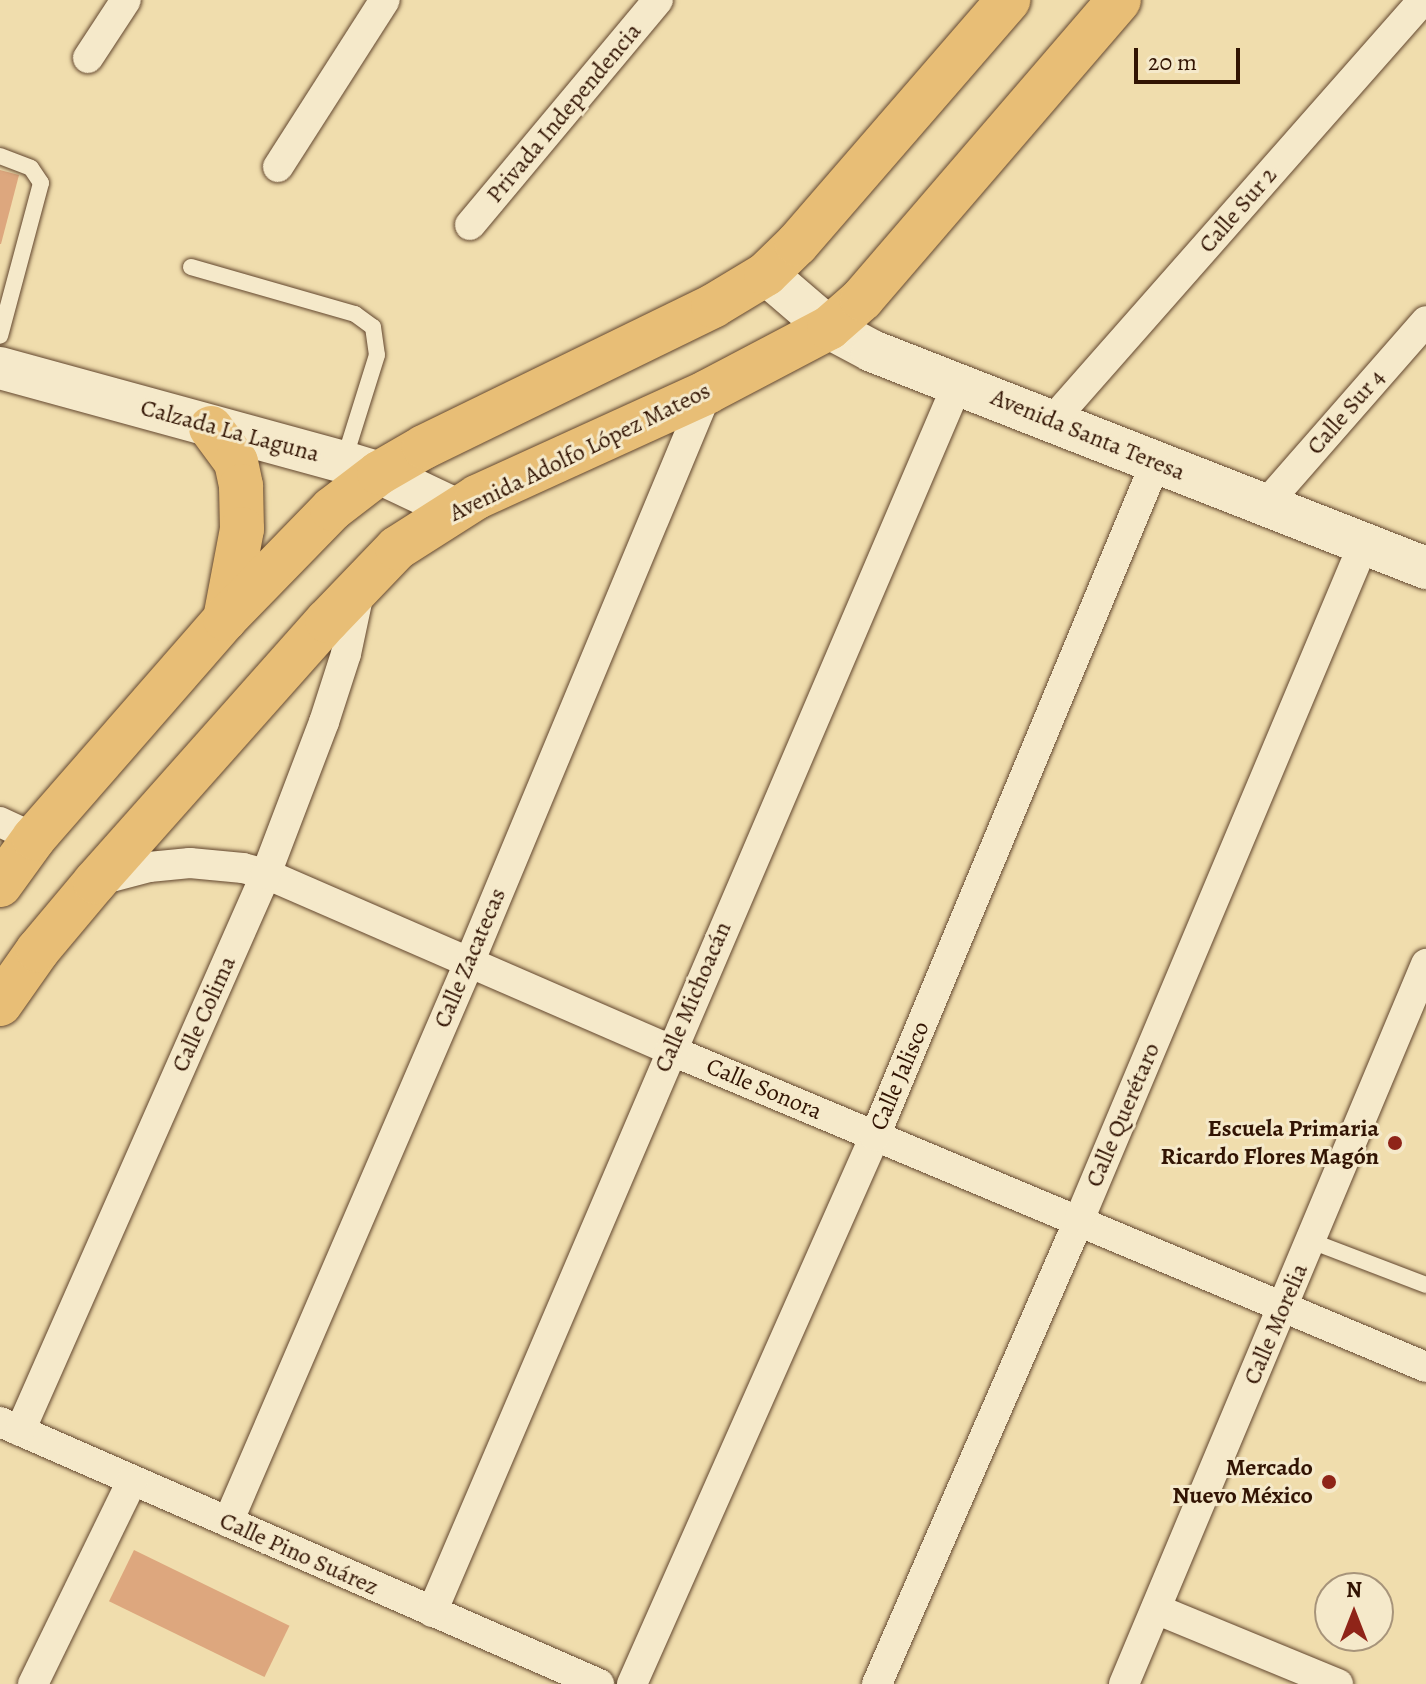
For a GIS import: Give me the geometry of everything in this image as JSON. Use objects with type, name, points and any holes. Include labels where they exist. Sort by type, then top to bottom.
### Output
[{"type":"main road","points":[[0,885],[17,830],[332,509],[361,468],[461,428],[713,306],[766,274],[797,244],[1008,0]]},
{"type":"main road","name":"Avenida Adolfo López Mateos","points":[[0,1004],[38,950],[95,882],[397,548],[455,509],[707,392],[829,328],[862,299],[1119,0]]},
{"type":"main road","points":[[211,428],[236,462],[241,486],[242,529],[225,619]]},
{"type":"street","points":[[88,58],[126,0]]},
{"type":"street","points":[[278,167],[385,0]]},
{"type":"street","name":"Privada Independencia","points":[[470,225],[658,0]]},
{"type":"street","name":"Calle Sur 2","points":[[1053,420],[1423,0]]},
{"type":"street","name":"Avenida Santa Teresa","points":[[766,274],[829,328],[872,351],[1426,568]]},
{"type":"street","name":"Calle Sur 4","points":[[1266,504],[1426,321]]},
{"type":"street","name":"Calzada La Laguna","points":[[0,368],[361,468],[455,509]]},
{"type":"street","name":"Calle Michoacán","points":[[432,1612],[958,383]]},
{"type":"street","name":"Calle Zacatecas","points":[[228,1522],[469,963],[707,392]]},
{"type":"street","name":"Calle Jalisco","points":[[632,1684],[875,1136],[1156,462]]},
{"type":"street","name":"Calle Querétaro","points":[[877,1684],[1079,1220],[1364,543]]},
{"type":"street","name":"Calle Colima","points":[[10,1426],[266,874],[324,722],[346,654],[360,586]]},
{"type":"street","name":"Calle Sonora","points":[[95,882],[149,867],[190,863],[243,868],[266,874],[670,1050],[1426,1367]]},
{"type":"street","name":"Calle Morelia","points":[[1124,1684],[1426,964]]},
{"type":"street","name":"Calle Pino Suárez","points":[[10,1426],[587,1682]]},
{"type":"street","points":[[33,1684],[132,1481]]},
{"type":"street","points":[[1156,1609],[1338,1684]]},
{"type":"lane","points":[[0,156],[31,168],[41,183],[0,336]]},
{"type":"lane","points":[[191,267],[355,314],[373,327],[377,355],[361,468]]},
{"type":"lane","points":[[1311,1241],[1426,1285]]},
{"type":"building","points":[[0,170],[19,175],[1,244],[0,244]]},
{"type":"building","points":[[134,1550],[289,1626],[265,1677],[109,1601]]},
{"type":"place","name":"Escuela Primaria Ricardo Flores Magón","points":[[1395,1143]]},
{"type":"place","name":"Mercado Nuevo México","points":[[1329,1482]]}]
